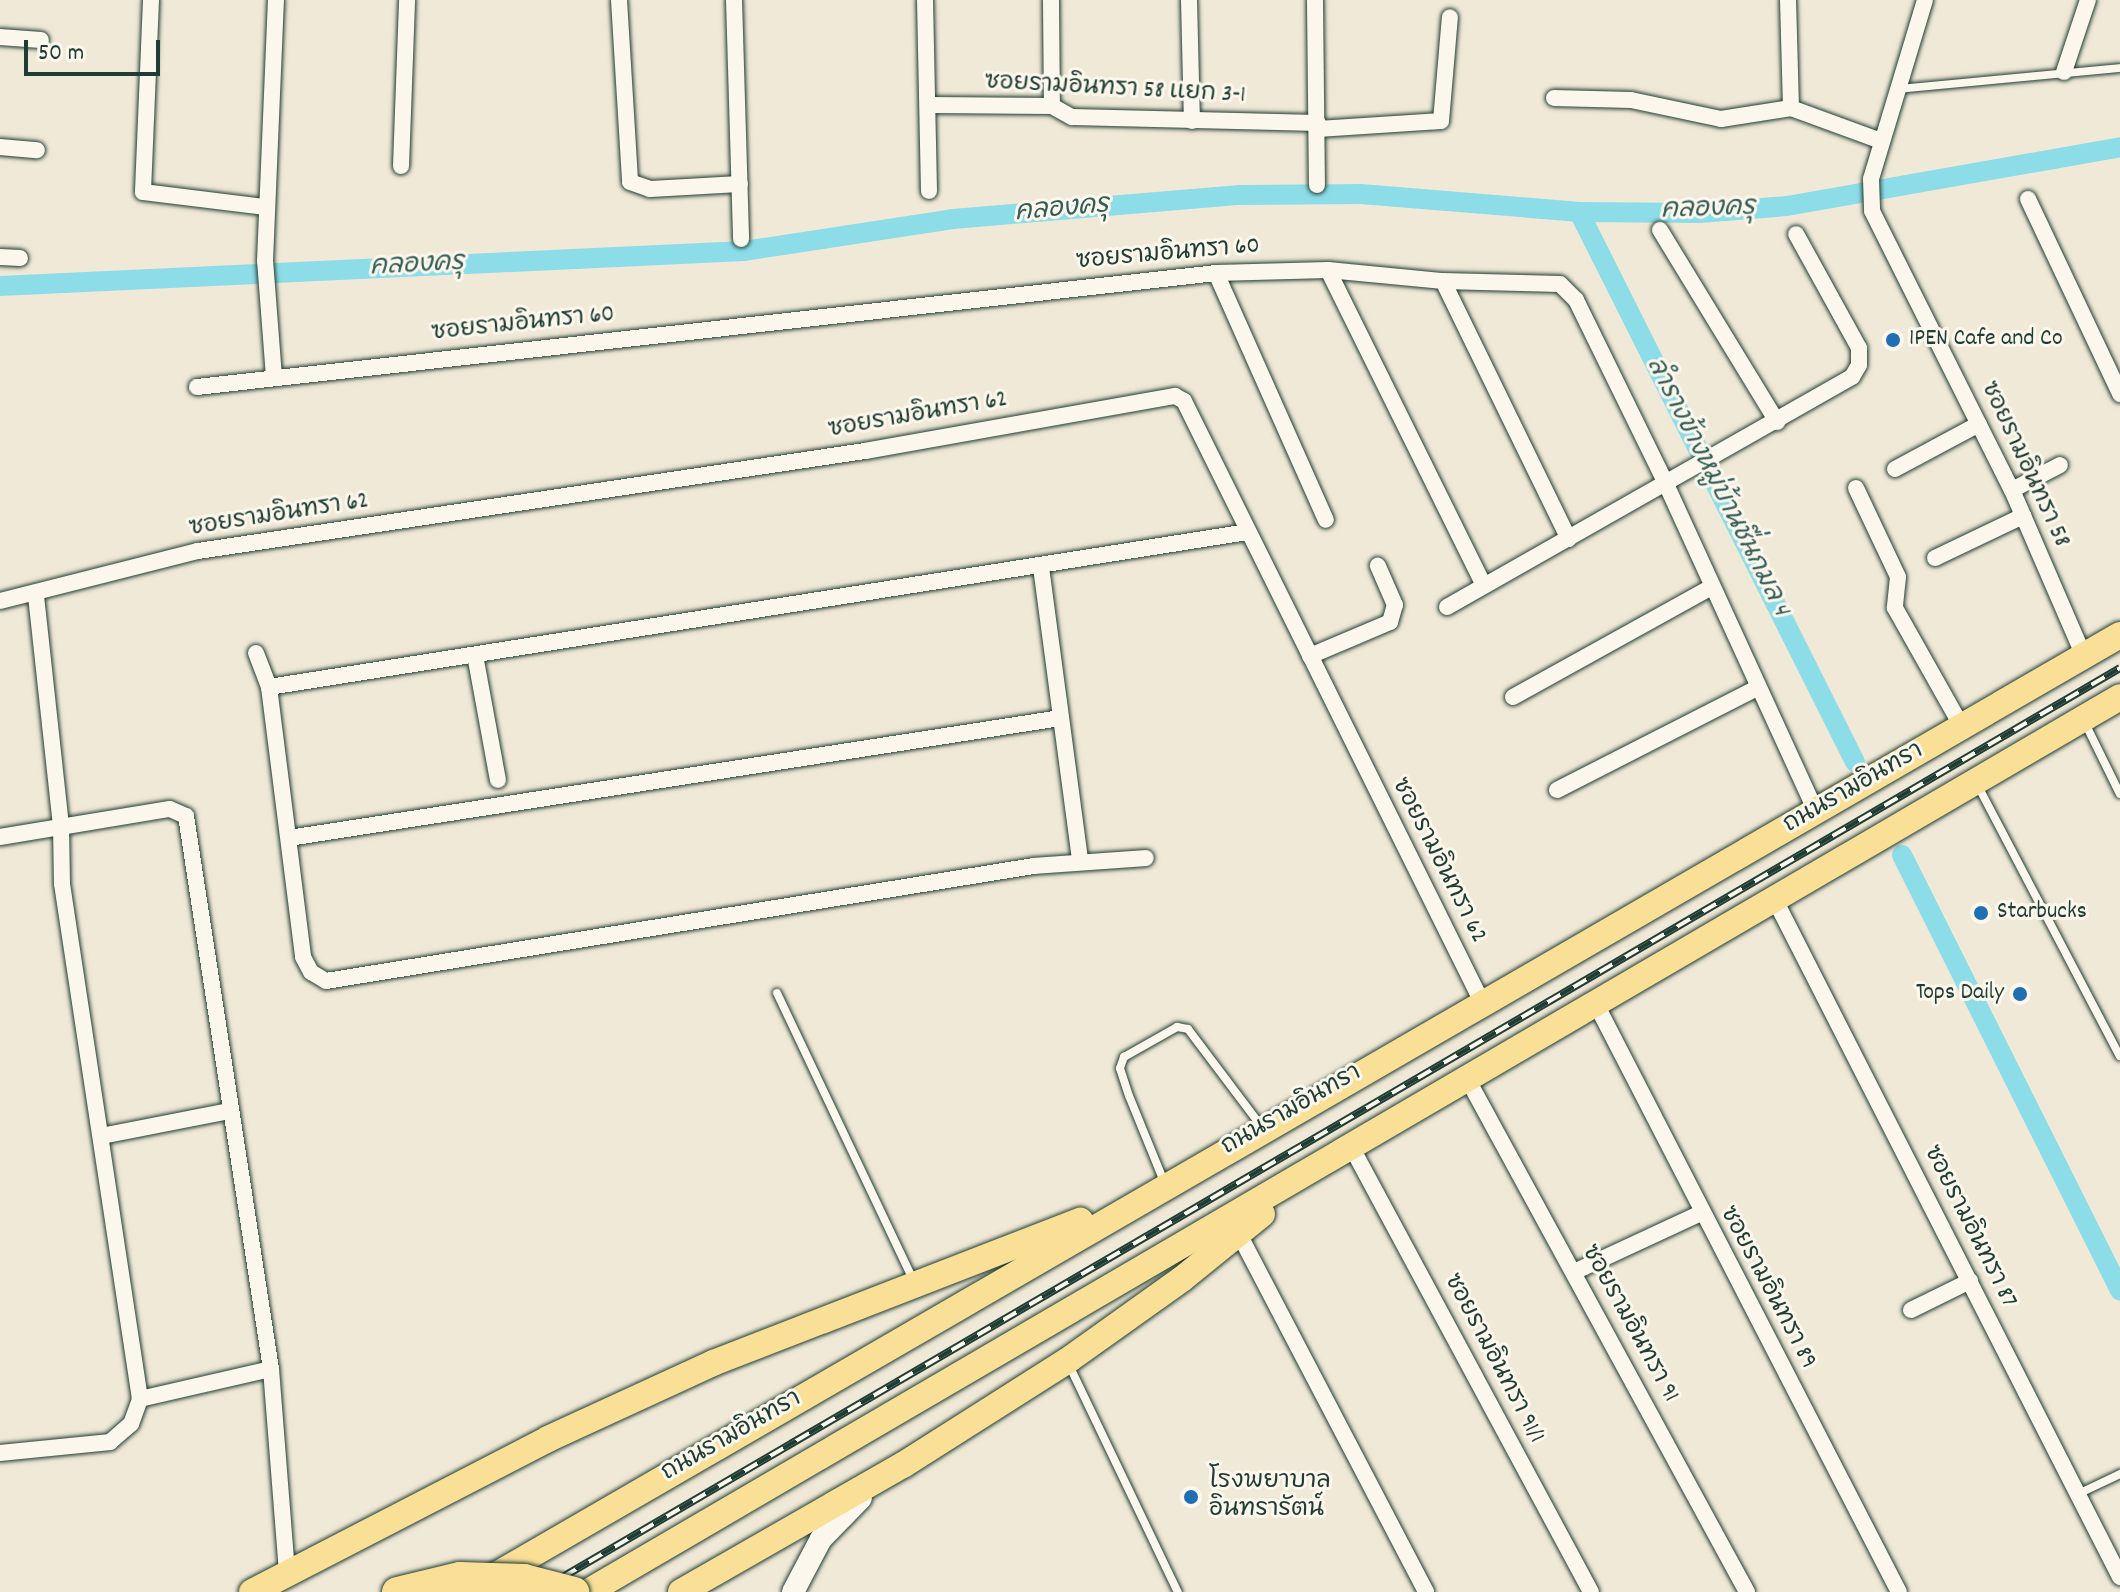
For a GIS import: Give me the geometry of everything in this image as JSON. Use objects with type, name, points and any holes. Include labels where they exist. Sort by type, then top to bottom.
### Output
[{"type":"highway","points":[[397,1592],[460,1577],[524,1579],[574,1592]]},
{"type":"main road","name":"ถนนรามอินทรา","points":[[466,1592],[1262,1128],[2120,635]]},
{"type":"main road","points":[[588,1592],[2120,697]]},
{"type":"main road","points":[[681,1592],[903,1465],[1067,1361],[1239,1234],[1314,1170]]},
{"type":"main road","points":[[261,1585],[562,1433],[713,1363],[914,1282],[1136,1201]]},
{"type":"main road","points":[[793,1592],[804,1564],[841,1514],[903,1465]]},
{"type":"street","points":[[151,0],[143,192],[266,207]]},
{"type":"street","points":[[274,377],[265,261],[276,0]]},
{"type":"street","points":[[401,166],[407,0]]},
{"type":"street","points":[[619,0],[626,174],[633,186],[650,189],[740,184]]},
{"type":"street","points":[[734,0],[741,239]]},
{"type":"street","points":[[925,0],[930,105],[929,191]]},
{"type":"street","points":[[1051,0],[1052,106]]},
{"type":"street","points":[[1189,0],[1192,121]]},
{"type":"street","points":[[1315,0],[1317,185]]},
{"type":"street","points":[[1788,0],[1791,108]]},
{"type":"street","points":[[1554,98],[1631,100],[1721,119],[1791,108],[1881,141],[1925,0]]},
{"type":"street","points":[[2064,72],[2088,0]]},
{"type":"street","name":"ซอยรามอินทรา 58 แยก 3-1","points":[[930,105],[1052,106],[1072,117],[1318,126],[1441,121],[1450,17]]},
{"type":"street","points":[[0,37],[41,40]]},
{"type":"street","name":"ซอยรามอินทรา 58","points":[[1881,141],[1871,179],[1872,211],[2012,490],[2084,656]]},
{"type":"street","points":[[0,147],[37,150]]},
{"type":"street","points":[[2028,199],[2120,394]]},
{"type":"street","points":[[1660,230],[1777,422]]},
{"type":"street","points":[[1447,607],[1852,377],[1860,357],[1796,234]]},
{"type":"street","points":[[0,257],[20,258]]},
{"type":"street","points":[[1328,270],[1483,584]]},
{"type":"street","name":"ซอยรามอินทรา 60","points":[[197,387],[1216,273],[1328,270],[1443,281],[1566,287],[1666,484],[1755,689],[1816,812]]},
{"type":"street","points":[[1216,273],[1326,520]]},
{"type":"street","points":[[1443,281],[1569,539]]},
{"type":"street","name":"ซอยรามอินทรา 62","points":[[0,601],[36,596],[198,551],[865,451],[1163,396],[1184,401],[1482,1002]]},
{"type":"street","points":[[1895,469],[1979,424]]},
{"type":"street","points":[[2012,490],[2060,465]]},
{"type":"street","points":[[1856,488],[1898,577],[1895,608],[1962,727]]},
{"type":"street","points":[[1935,558],[2023,516]]},
{"type":"street","points":[[269,687],[1248,532]]},
{"type":"street","points":[[1310,656],[1390,622],[1395,605],[1378,566]]},
{"type":"street","points":[[1041,567],[1080,860]]},
{"type":"street","points":[[1513,697],[1710,588]]},
{"type":"street","points":[[0,1453],[110,1442],[131,1424],[140,1399],[62,884],[61,826],[36,596]]},
{"type":"street","points":[[256,653],[269,687],[303,957],[311,972],[326,981],[1080,860],[1146,858]]},
{"type":"street","points":[[475,655],[498,780]]},
{"type":"street","points":[[1557,790],[1755,689]]},
{"type":"street","points":[[289,838],[1061,718]]},
{"type":"street","points":[[0,837],[170,809],[186,816],[271,1369],[261,1585]]},
{"type":"street","name":"ซอยรามอินทรา 87","points":[[1775,900],[2120,1577]]},
{"type":"street","name":"ซอยรามอินทรา 89","points":[[1596,1004],[1899,1592]]},
{"type":"street","name":"ซอยรามอินทรา 91","points":[[1468,1080],[1747,1592]]},
{"type":"street","points":[[101,1136],[230,1111]]},
{"type":"street","name":"ซอยรามอินทรา 91/1","points":[[1352,1148],[1591,1592]]},
{"type":"street","points":[[1574,1272],[1701,1213]]},
{"type":"street","points":[[1239,1234],[1426,1592]]},
{"type":"street","points":[[1911,1310],[1970,1281]]},
{"type":"street","points":[[140,1399],[271,1369]]},
{"type":"lane","points":[[1896,89],[2120,68]]},
{"type":"lane","points":[[2083,719],[2120,794]]},
{"type":"lane","points":[[1976,781],[2120,1056]]},
{"type":"lane","points":[[777,993],[914,1282]]},
{"type":"lane","points":[[1165,1185],[1124,1082],[1120,1068],[1124,1057],[1177,1027],[1188,1029],[1262,1128]]},
{"type":"lane","points":[[1067,1361],[1178,1592]]},
{"type":"lane","points":[[2078,1494],[2120,1474]]},
{"type":"waterway","name":"คลองครุ","points":[[0,286],[744,251],[953,219],[1240,195],[1361,194],[1579,212],[1699,213],[1787,206],[2120,147]]},
{"type":"waterway","name":"ลำรางข้างหมู่บ้านชื่นกมล 4","points":[[1579,212],[1855,762]]},
{"type":"waterway","name":"ลำรางข้างหมู่บ้านชื่นกมล 4","points":[[1902,855],[2120,1291]]},
{"type":"railway","points":[[537,1592],[2120,668]]},
{"type":"place","name":"1PEN Cafe and Co","points":[[1893,340]]},
{"type":"place","name":"Starbucks","points":[[1981,913]]},
{"type":"place","name":"Tops Daily","points":[[2020,994]]},
{"type":"place","name":"โรงพยาบาล อินทรารัตน์","points":[[1191,1497]]}]
